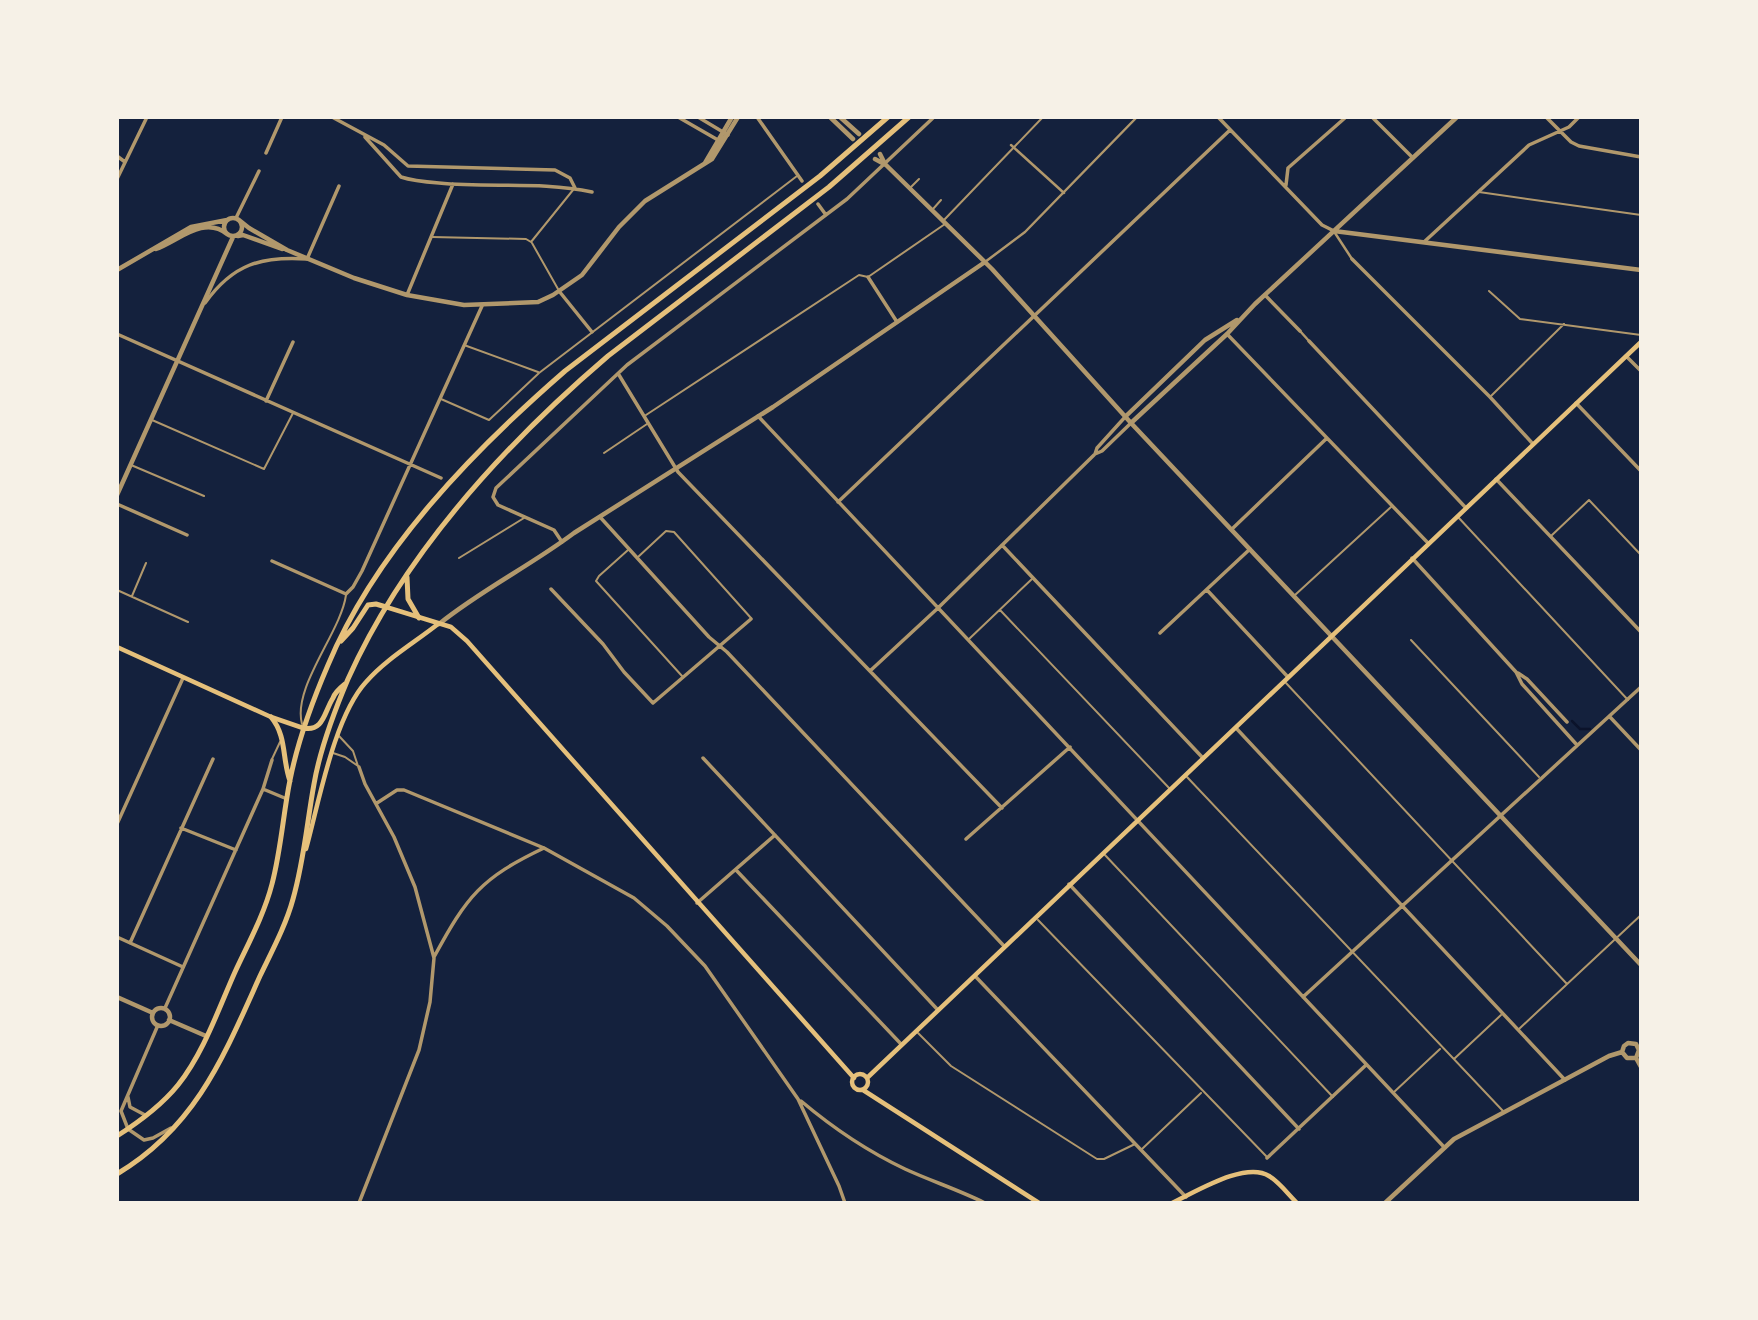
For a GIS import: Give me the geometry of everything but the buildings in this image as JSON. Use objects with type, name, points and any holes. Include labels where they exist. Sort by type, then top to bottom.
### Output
[{"type":"main road","points":[[117,1136],[146,1115],[179,1084],[206,1036],[268,899],[290,781],[303,728],[337,645],[367,591],[415,526],[469,462],[565,371],[796,194],[888,117]]},
{"type":"main road","points":[[302,864],[314,782],[328,732],[347,682],[386,607],[482,477],[550,407],[608,356],[804,206],[863,159],[909,117]]},
{"type":"main road","points":[[867,1078],[1641,342]]},
{"type":"main road","points":[[407,577],[408,599],[419,618]]},
{"type":"main road","points":[[337,645],[354,628],[369,605],[376,604],[451,627],[467,641],[854,1078],[855,1087],[1039,1203]]},
{"type":"main road","points":[[117,1174],[136,1162],[176,1125],[221,1062],[293,902],[338,735],[349,705],[365,682],[377,671],[439,624]]},
{"type":"main road","points":[[117,648],[271,717],[303,728],[316,728],[320,725],[334,695],[347,682]]},
{"type":"main road","points":[[271,717],[282,736],[285,767],[290,781]]},
{"type":"main road","points":[[854,1078],[860,1075],[867,1078]]},
{"type":"main road","points":[[863,1090],[868,1084],[867,1078]]},
{"type":"main road","points":[[1172,1203],[1242,1172],[1258,1171],[1271,1177],[1297,1203]]},
{"type":"street","points":[[117,179],[147,117]]},
{"type":"street","points":[[266,153],[282,117]]},
{"type":"street","points":[[332,117],[384,145],[408,166],[555,170],[570,178],[575,188]]},
{"type":"street","points":[[678,117],[721,141]]},
{"type":"street","points":[[698,117],[725,134]]},
{"type":"street","points":[[117,270],[191,227],[238,219],[249,228],[307,259],[407,295],[482,306],[538,302],[582,275],[619,227],[645,201],[712,159],[732,117]]},
{"type":"street","points":[[725,134],[738,117]]},
{"type":"street","points":[[757,117],[802,181]]},
{"type":"street","points":[[830,117],[853,139]]},
{"type":"street","points":[[840,117],[859,134]]},
{"type":"street","points":[[562,542],[555,530],[498,505],[494,492],[627,365],[826,215],[886,165],[934,117]]},
{"type":"street","points":[[439,624],[985,262],[1025,232],[1138,117]]},
{"type":"street","points":[[1218,117],[1322,225],[1334,231],[1641,270]]},
{"type":"street","points":[[1286,187],[1288,168],[1346,117]]},
{"type":"street","points":[[1372,117],[1413,158]]},
{"type":"street","points":[[1095,454],[1102,452],[1265,295],[1457,117]]},
{"type":"street","points":[[1546,117],[1559,132],[1579,146],[1641,157]]},
{"type":"street","points":[[1424,242],[1529,145],[1559,132],[1579,117]]},
{"type":"street","points":[[838,502],[1230,130]]},
{"type":"street","points":[[364,136],[401,177],[453,184],[575,188],[592,192]]},
{"type":"street","points":[[1011,145],[1064,193]]},
{"type":"street","points":[[880,154],[886,165]]},
{"type":"street","points":[[117,156],[125,162]]},
{"type":"street","points":[[875,159],[886,165],[985,262],[1131,423],[1641,965]]},
{"type":"street","points":[[238,219],[259,171]]},
{"type":"street","points":[[407,295],[453,184]]},
{"type":"street","points":[[307,259],[339,186]]},
{"type":"street","points":[[818,204],[826,215]]},
{"type":"street","points":[[117,495],[235,236],[243,229],[238,219]]},
{"type":"street","points":[[227,220],[224,228],[227,234]]},
{"type":"street","points":[[152,250],[193,230],[215,228],[227,234],[243,235],[271,247],[287,250]]},
{"type":"street","points":[[1334,231],[1352,259],[1490,397],[1533,444]]},
{"type":"street","points":[[204,304],[223,280],[244,266],[285,257],[307,259]]},
{"type":"street","points":[[868,277],[897,322]]},
{"type":"street","points":[[559,291],[592,332]]},
{"type":"street","points":[[1265,295],[1466,508]]},
{"type":"street","points":[[272,561],[346,594],[358,578],[482,306]]},
{"type":"street","points":[[870,671],[1095,454],[1097,448],[1126,416],[1205,341],[1241,318]]},
{"type":"street","points":[[117,334],[441,478]]},
{"type":"street","points":[[1227,334],[1428,543]]},
{"type":"street","points":[[265,401],[293,342]]},
{"type":"street","points":[[1626,356],[1641,371]]},
{"type":"street","points":[[619,374],[676,469],[1002,807]]},
{"type":"street","points":[[1576,403],[1641,471]]},
{"type":"street","points":[[758,415],[1444,1147]]},
{"type":"street","points":[[1232,529],[1327,438]]},
{"type":"street","points":[[1496,479],[1641,632]]},
{"type":"street","points":[[117,504],[187,535]]},
{"type":"street","points":[[600,517],[709,637],[1003,946]]},
{"type":"street","points":[[1002,545],[1202,757]]},
{"type":"street","points":[[1160,633],[1250,549]]},
{"type":"street","points":[[1412,558],[1516,672],[1527,679],[1567,722]]},
{"type":"street","points":[[551,589],[653,703],[751,619]]},
{"type":"street","points":[[1207,590],[1285,678]]},
{"type":"street","points":[[1516,672],[1522,684],[1577,745]]},
{"type":"street","points":[[117,824],[183,678]]},
{"type":"street","points":[[1303,996],[1641,687]]},
{"type":"street","points":[[1610,717],[1641,750]]},
{"type":"street","points":[[1235,726],[1565,1080]]},
{"type":"street","points":[[966,839],[1070,747]]},
{"type":"street","points":[[703,758],[937,1009]]},
{"type":"street","points":[[130,943],[213,759]]},
{"type":"street","points":[[165,1008],[263,789],[272,760]]},
{"type":"street","points":[[359,767],[365,784],[394,837],[415,887],[434,958],[430,1002],[419,1050],[359,1203]]},
{"type":"street","points":[[263,789],[287,799]]},
{"type":"street","points":[[377,803],[397,790],[404,790],[544,848],[634,898],[667,926],[705,966],[798,1099],[835,1175],[845,1203]]},
{"type":"street","points":[[181,828],[236,850]]},
{"type":"street","points":[[697,903],[775,835]]},
{"type":"street","points":[[434,958],[457,914],[473,895],[498,873],[544,848]]},
{"type":"street","points":[[736,870],[901,1044]]},
{"type":"street","points":[[1069,884],[1299,1129]]},
{"type":"street","points":[[117,937],[183,967]]},
{"type":"street","points":[[974,974],[1186,1196]]},
{"type":"street","points":[[117,997],[153,1013]]},
{"type":"street","points":[[165,1008],[169,1012],[169,1020]]},
{"type":"street","points":[[165,1008],[157,1009],[153,1013],[153,1021],[163,1025],[169,1020]]},
{"type":"street","points":[[169,1020],[206,1036]]},
{"type":"street","points":[[158,1025],[121,1111],[128,1129],[147,1140],[176,1125]]},
{"type":"street","points":[[1636,1058],[1639,1037]]},
{"type":"street","points":[[1385,1203],[1454,1139],[1622,1052],[1628,1042],[1636,1044]]},
{"type":"street","points":[[1622,1052],[1627,1058],[1636,1058]]},
{"type":"street","points":[[1636,1058],[1641,1067]]},
{"type":"street","points":[[1268,1158],[1366,1065]]},
{"type":"street","points":[[128,1095],[131,1107],[146,1115]]},
{"type":"street","points":[[798,1099],[833,1128],[862,1146],[905,1169],[985,1203]]},
{"type":"lane","points":[[645,415],[859,275],[868,277],[945,222],[1044,117]]},
{"type":"lane","points":[[440,399],[489,420],[539,373],[798,175]]},
{"type":"lane","points":[[910,188],[919,179]]},
{"type":"lane","points":[[531,242],[575,188]]},
{"type":"lane","points":[[1478,192],[1641,215]]},
{"type":"lane","points":[[932,209],[941,200]]},
{"type":"lane","points":[[431,237],[526,239],[531,242],[559,291]]},
{"type":"lane","points":[[1489,291],[1516,317],[1641,335]]},
{"type":"lane","points":[[1490,397],[1565,324]]},
{"type":"lane","points":[[464,345],[539,373]]},
{"type":"lane","points":[[151,420],[264,469],[293,413]]},
{"type":"lane","points":[[604,453],[648,423]]},
{"type":"lane","points":[[131,465],[204,496]]},
{"type":"lane","points":[[1550,536],[1589,500],[1641,555]]},
{"type":"lane","points":[[1294,595],[1391,506]]},
{"type":"lane","points":[[1457,516],[1628,700]]},
{"type":"lane","points":[[459,558],[525,517]]},
{"type":"lane","points":[[636,558],[666,531],[674,532],[751,619]]},
{"type":"lane","points":[[628,550],[596,581],[683,677]]},
{"type":"lane","points":[[131,597],[146,563]]},
{"type":"lane","points":[[968,639],[1033,578]]},
{"type":"lane","points":[[117,590],[188,622]]},
{"type":"lane","points":[[303,728],[300,714],[303,700],[346,594]]},
{"type":"lane","points":[[1000,610],[1170,789]]},
{"type":"lane","points":[[1411,640],[1540,778]]},
{"type":"lane","points":[[1285,678],[1567,984]]},
{"type":"lane","points":[[338,735],[353,751],[359,767]]},
{"type":"lane","points":[[272,760],[282,736]]},
{"type":"lane","points":[[333,753],[344,756],[359,767]]},
{"type":"lane","points":[[1184,774],[1503,1112]]},
{"type":"lane","points":[[1103,853],[1333,1097]]},
{"type":"lane","points":[[1518,1029],[1641,915]]},
{"type":"lane","points":[[1035,917],[1202,1093],[1268,1158]]},
{"type":"lane","points":[[1453,1060],[1503,1013]]},
{"type":"lane","points":[[915,1030],[951,1066],[1097,1159],[1136,1143]]},
{"type":"lane","points":[[1392,1093],[1442,1048]]},
{"type":"lane","points":[[1142,1149],[1202,1093]]},
{"type":"waterway","points":[[1572,721],[1580,729],[1590,729]]}]
